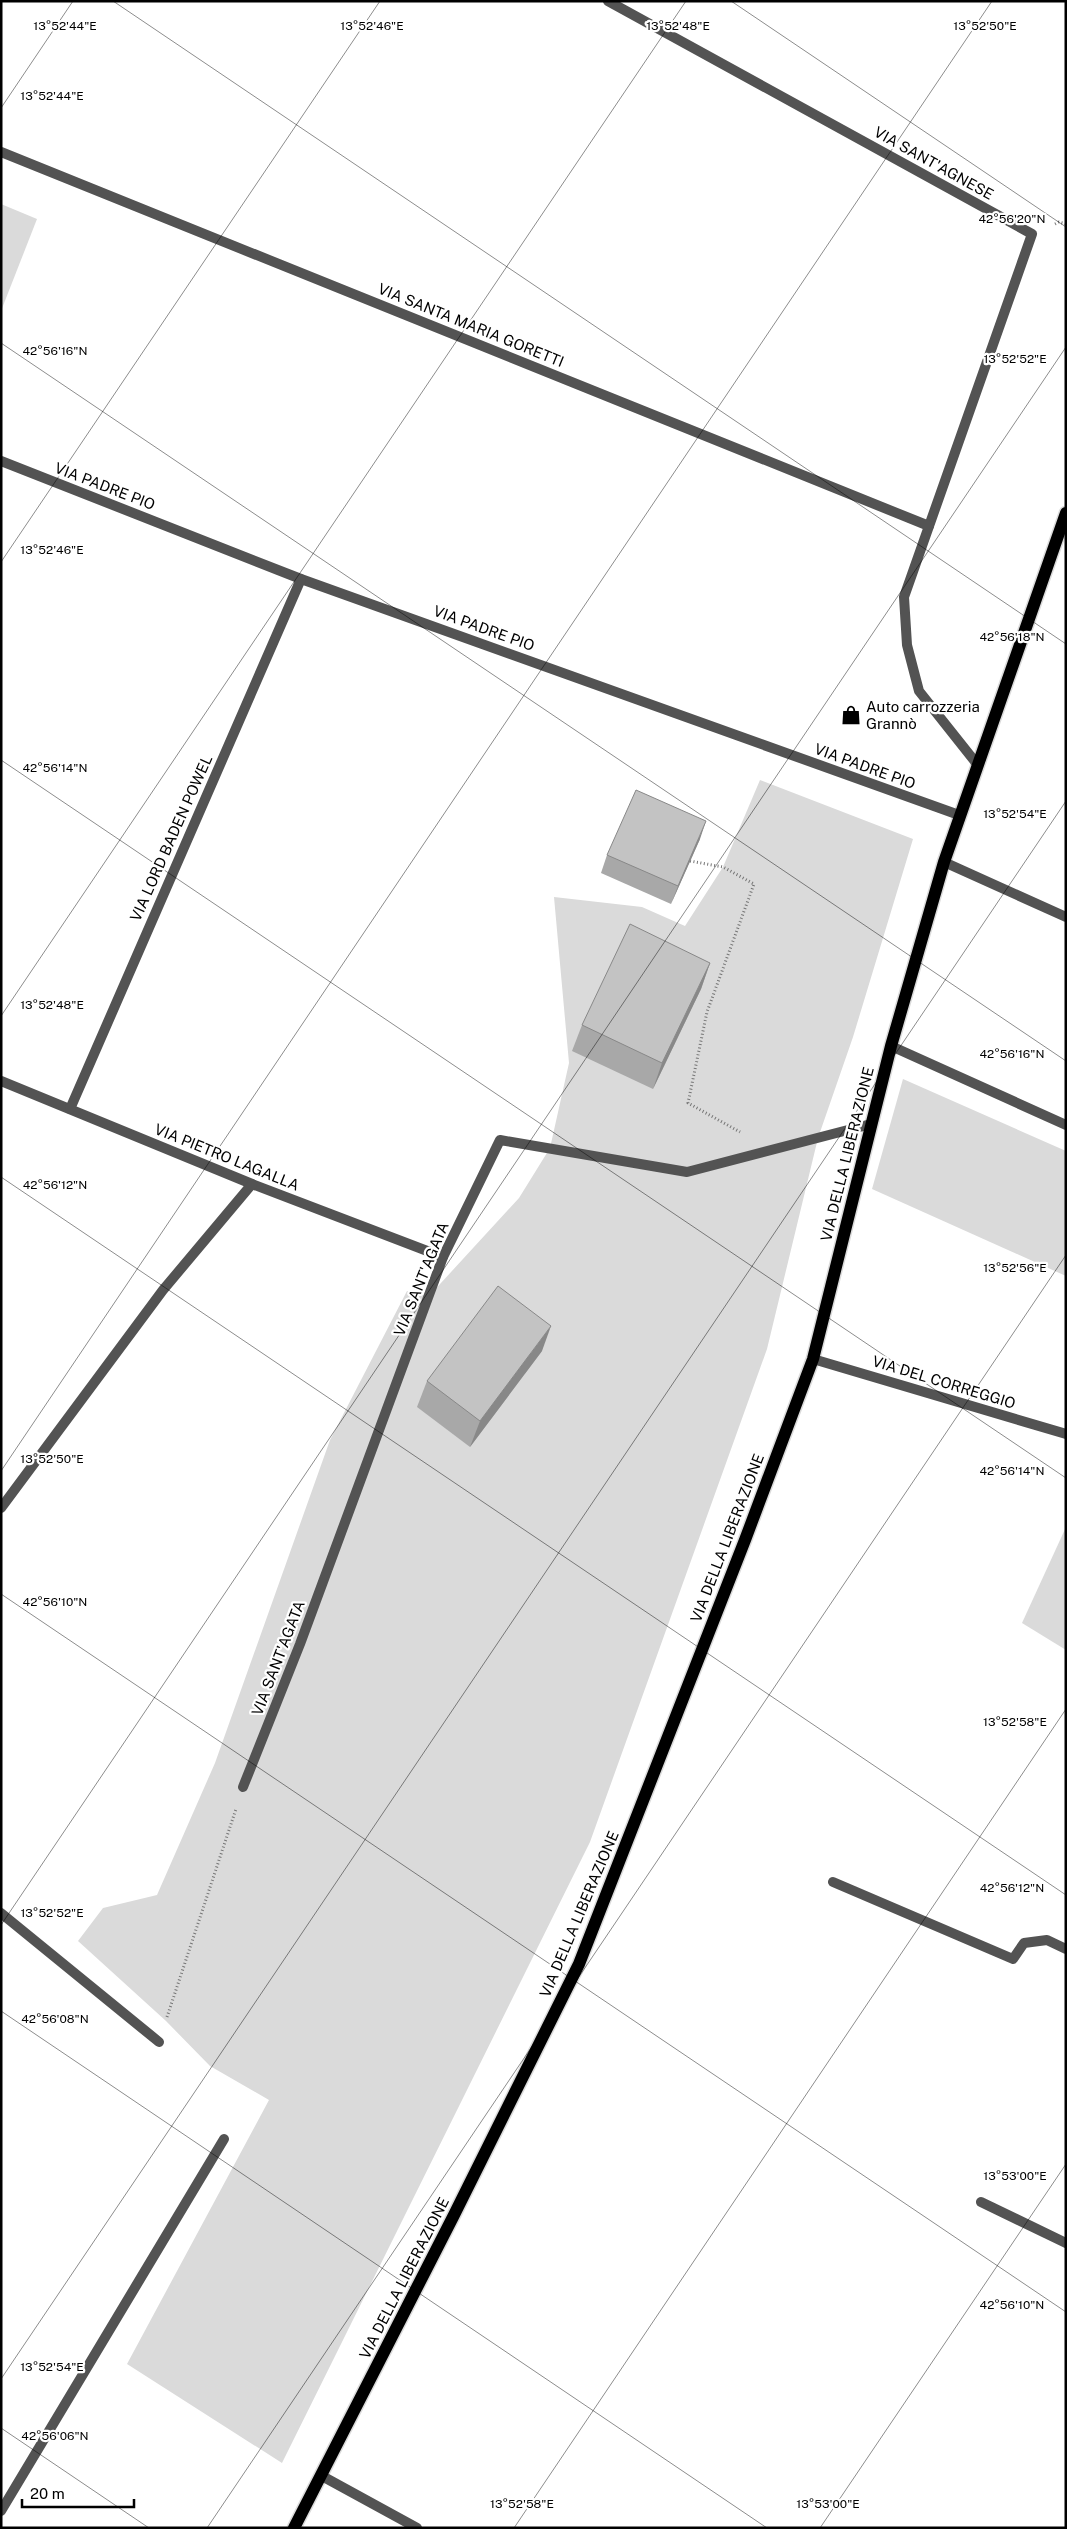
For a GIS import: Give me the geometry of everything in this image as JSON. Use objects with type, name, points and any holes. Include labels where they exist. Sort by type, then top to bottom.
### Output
[{"type":"main road","name":"VIA DELLA LIBERAZIONE","points":[[294,2528],[322,2476],[579,1964],[654,1776],[813,1359],[891,1046],[944,862],[1066,512]]},
{"type":"street","name":"VIA SANT'AGNESE","points":[[608,1],[1032,234],[904,596],[907,645],[919,691],[977,764]]},
{"type":"street","name":"VIA SANTA MARIA GORETTI","points":[[1,152],[929,526]]},
{"type":"street","name":"VIA PADRE PIO","points":[[1,461],[301,579],[959,816]]},
{"type":"street","name":"VIA LORD BADEN POWEL","points":[[70,1109],[301,579]]},
{"type":"street","points":[[944,862],[1066,918]]},
{"type":"street","points":[[891,1046],[1066,1125]]},
{"type":"street","name":"VIA PIETRO LAGALLA","points":[[1,1081],[252,1184],[443,1257]]},
{"type":"street","name":"VIA SANT'AGATA","points":[[243,1788],[303,1635],[443,1257],[500,1140],[687,1172],[871,1124]]},
{"type":"street","points":[[1,1508],[163,1290],[252,1184]]},
{"type":"street","name":"VIA DEL CORREGGIO","points":[[813,1359],[1066,1434]]},
{"type":"street","points":[[833,1882],[1013,1959],[1024,1943],[1047,1940],[1066,1949]]},
{"type":"street","points":[[1,1913],[159,2042]]},
{"type":"street","points":[[1,2511],[224,2139]]},
{"type":"street","points":[[981,2202],[1066,2243]]},
{"type":"street","points":[[322,2476],[417,2528]]},
{"type":"path","points":[[1059,222],[1066,224]]},
{"type":"path","points":[[690,861],[722,867],[754,884],[707,1012],[688,1103],[770,1150]]},
{"type":"path","points":[[159,2042],[243,1788]]},
{"type":"shaded area","points":[[1,204],[37,219],[1,311]]},
{"type":"shaded area","points":[[760,780],[913,839],[853,1037],[818,1138],[767,1349],[590,1842],[282,2463],[127,2364],[269,2100],[210,2066],[166,2021],[78,1941],[103,1908],[157,1895],[215,1763],[330,1440],[407,1291],[429,1296],[519,1198],[550,1148],[569,1063],[554,897],[642,907],[685,926],[723,867]]},
{"type":"shaded area","points":[[903,1079],[1066,1151],[1066,1276],[872,1189]]},
{"type":"shaded area","points":[[1066,1527],[1066,1650],[1022,1623]]},
{"type":"building","points":[[636,790],[706,821],[678,886],[607,855]]},
{"type":"building","points":[[630,924],[710,963],[662,1063],[582,1025]]},
{"type":"building","points":[[498,1286],[551,1326],[480,1421],[427,1381]]},
{"type":"place","name":"Auto carrozzeria Grannò","points":[[851,715]]}]
